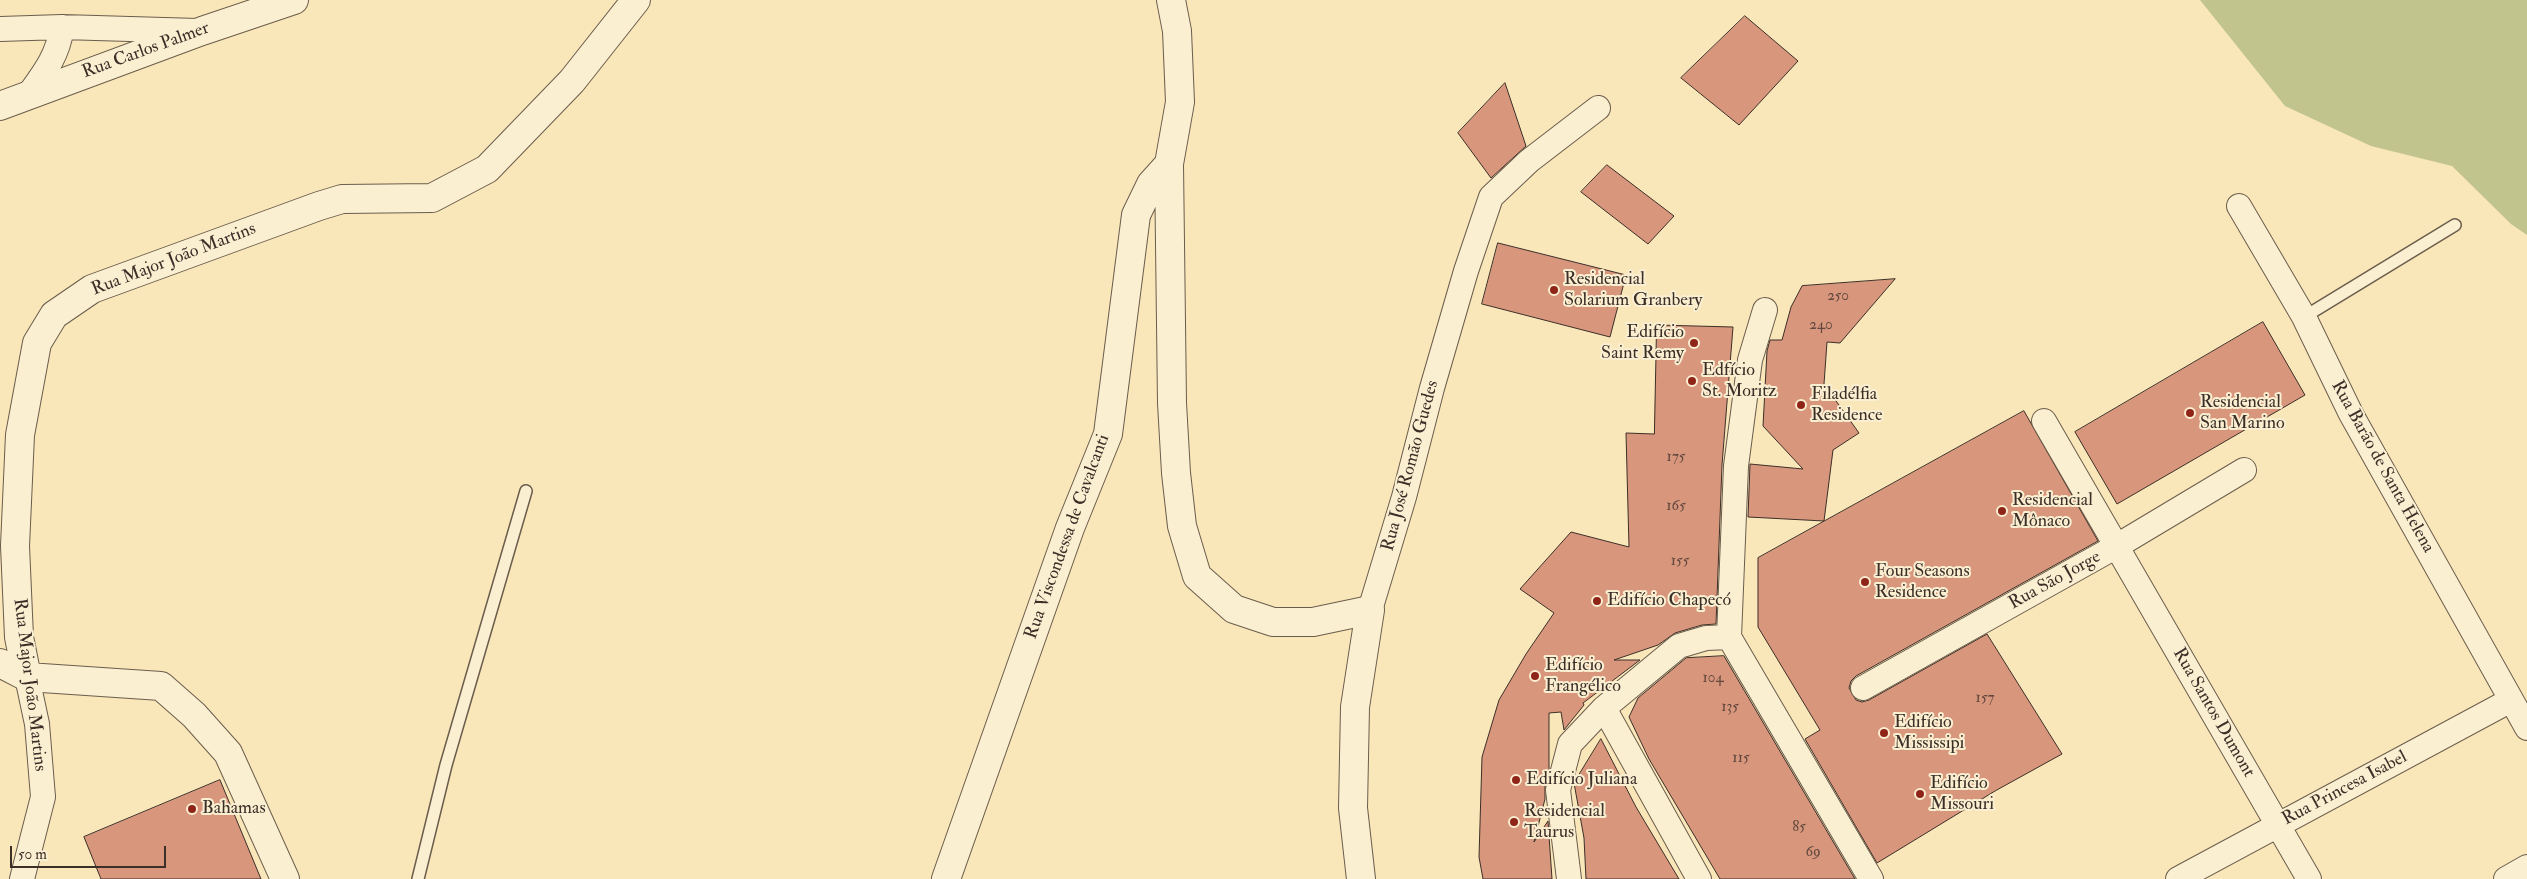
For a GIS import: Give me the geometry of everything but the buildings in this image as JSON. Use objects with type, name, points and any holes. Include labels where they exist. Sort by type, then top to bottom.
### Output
[{"type":"street","name":"Rua Carlos Palmer","points":[[0,106],[202,31],[294,0]]},
{"type":"street","name":"Rua Major João Martins","points":[[22,879],[43,797],[37,724],[27,677],[19,622],[15,546],[20,435],[37,343],[54,315],[92,289],[319,206],[342,199],[432,198],[487,169],[572,81],[636,0]]},
{"type":"street","points":[[1171,0],[1177,31],[1180,102],[1169,164],[1172,402],[1176,473],[1182,526],[1196,576],[1234,609],[1273,622],[1313,622],[1370,610]]},
{"type":"street","points":[[0,29],[62,27],[202,31]]},
{"type":"street","points":[[29,94],[52,62],[60,43],[62,27]]},
{"type":"street","name":"Rua José Romão Guedes","points":[[1361,879],[1353,808],[1355,707],[1370,610],[1404,497],[1445,343],[1491,198],[1529,162],[1598,108]]},
{"type":"street","name":"Rua Viscondessa de Cavalcanti","points":[[946,879],[1070,528],[1108,434],[1136,215],[1151,184],[1169,164]]},
{"type":"street","name":"Rua Barão de Santa Helena","points":[[2239,206],[2304,318],[2351,414],[2527,728]]},
{"type":"street","points":[[1766,310],[1750,360],[1736,466],[1729,637],[1871,879]]},
{"type":"street","name":"Rua Santos Dumont","points":[[2044,421],[2309,879]]},
{"type":"street","name":"Rua São Jorge","points":[[1863,688],[2116,546],[2244,470]]},
{"type":"street","points":[[0,642],[19,622]]},
{"type":"street","points":[[1569,879],[1558,790],[1570,744],[1604,708],[1679,646],[1706,638],[1729,637]]},
{"type":"street","points":[[0,664],[27,677],[160,686],[194,714],[228,753],[285,879]]},
{"type":"street","name":"Rua Princesa Isabel","points":[[2178,879],[2511,700]]},
{"type":"street","points":[[1604,708],[1699,879]]},
{"type":"street","points":[[2506,879],[2527,867]]},
{"type":"lane","points":[[2304,318],[2455,224]]},
{"type":"lane","points":[[418,879],[460,718],[526,490]]},
{"type":"green space","points":[[2200,0],[2527,0],[2527,235],[2511,224],[2452,166],[2371,146],[2285,106]]},
{"type":"place","name":"Residencial Solarium Granbery","points":[[1554,290]]},
{"type":"place","name":"Edifício Saint Remy","points":[[1694,343]]},
{"type":"place","name":"Edfício St. Moritz","points":[[1692,381]]},
{"type":"place","name":"Filadélfia Residence","points":[[1801,405]]},
{"type":"place","name":"Residencial San Marino","points":[[2190,413]]},
{"type":"place","name":"Residencial Mônaco","points":[[2002,511]]},
{"type":"place","name":"Four Seasons Residence","points":[[1865,582]]},
{"type":"place","name":"Edifício Chapecó","points":[[1597,601]]},
{"type":"place","name":"Edifício Frangélico","points":[[1535,676]]},
{"type":"place","name":"Edifício Mississipi","points":[[1884,733]]},
{"type":"place","name":"Edifício Juliana","points":[[1516,780]]},
{"type":"place","name":"Edifício Missouri","points":[[1920,794]]},
{"type":"place","name":"Bahamas","points":[[192,809]]},
{"type":"place","name":"Residencial Taurus","points":[[1514,822]]}]
